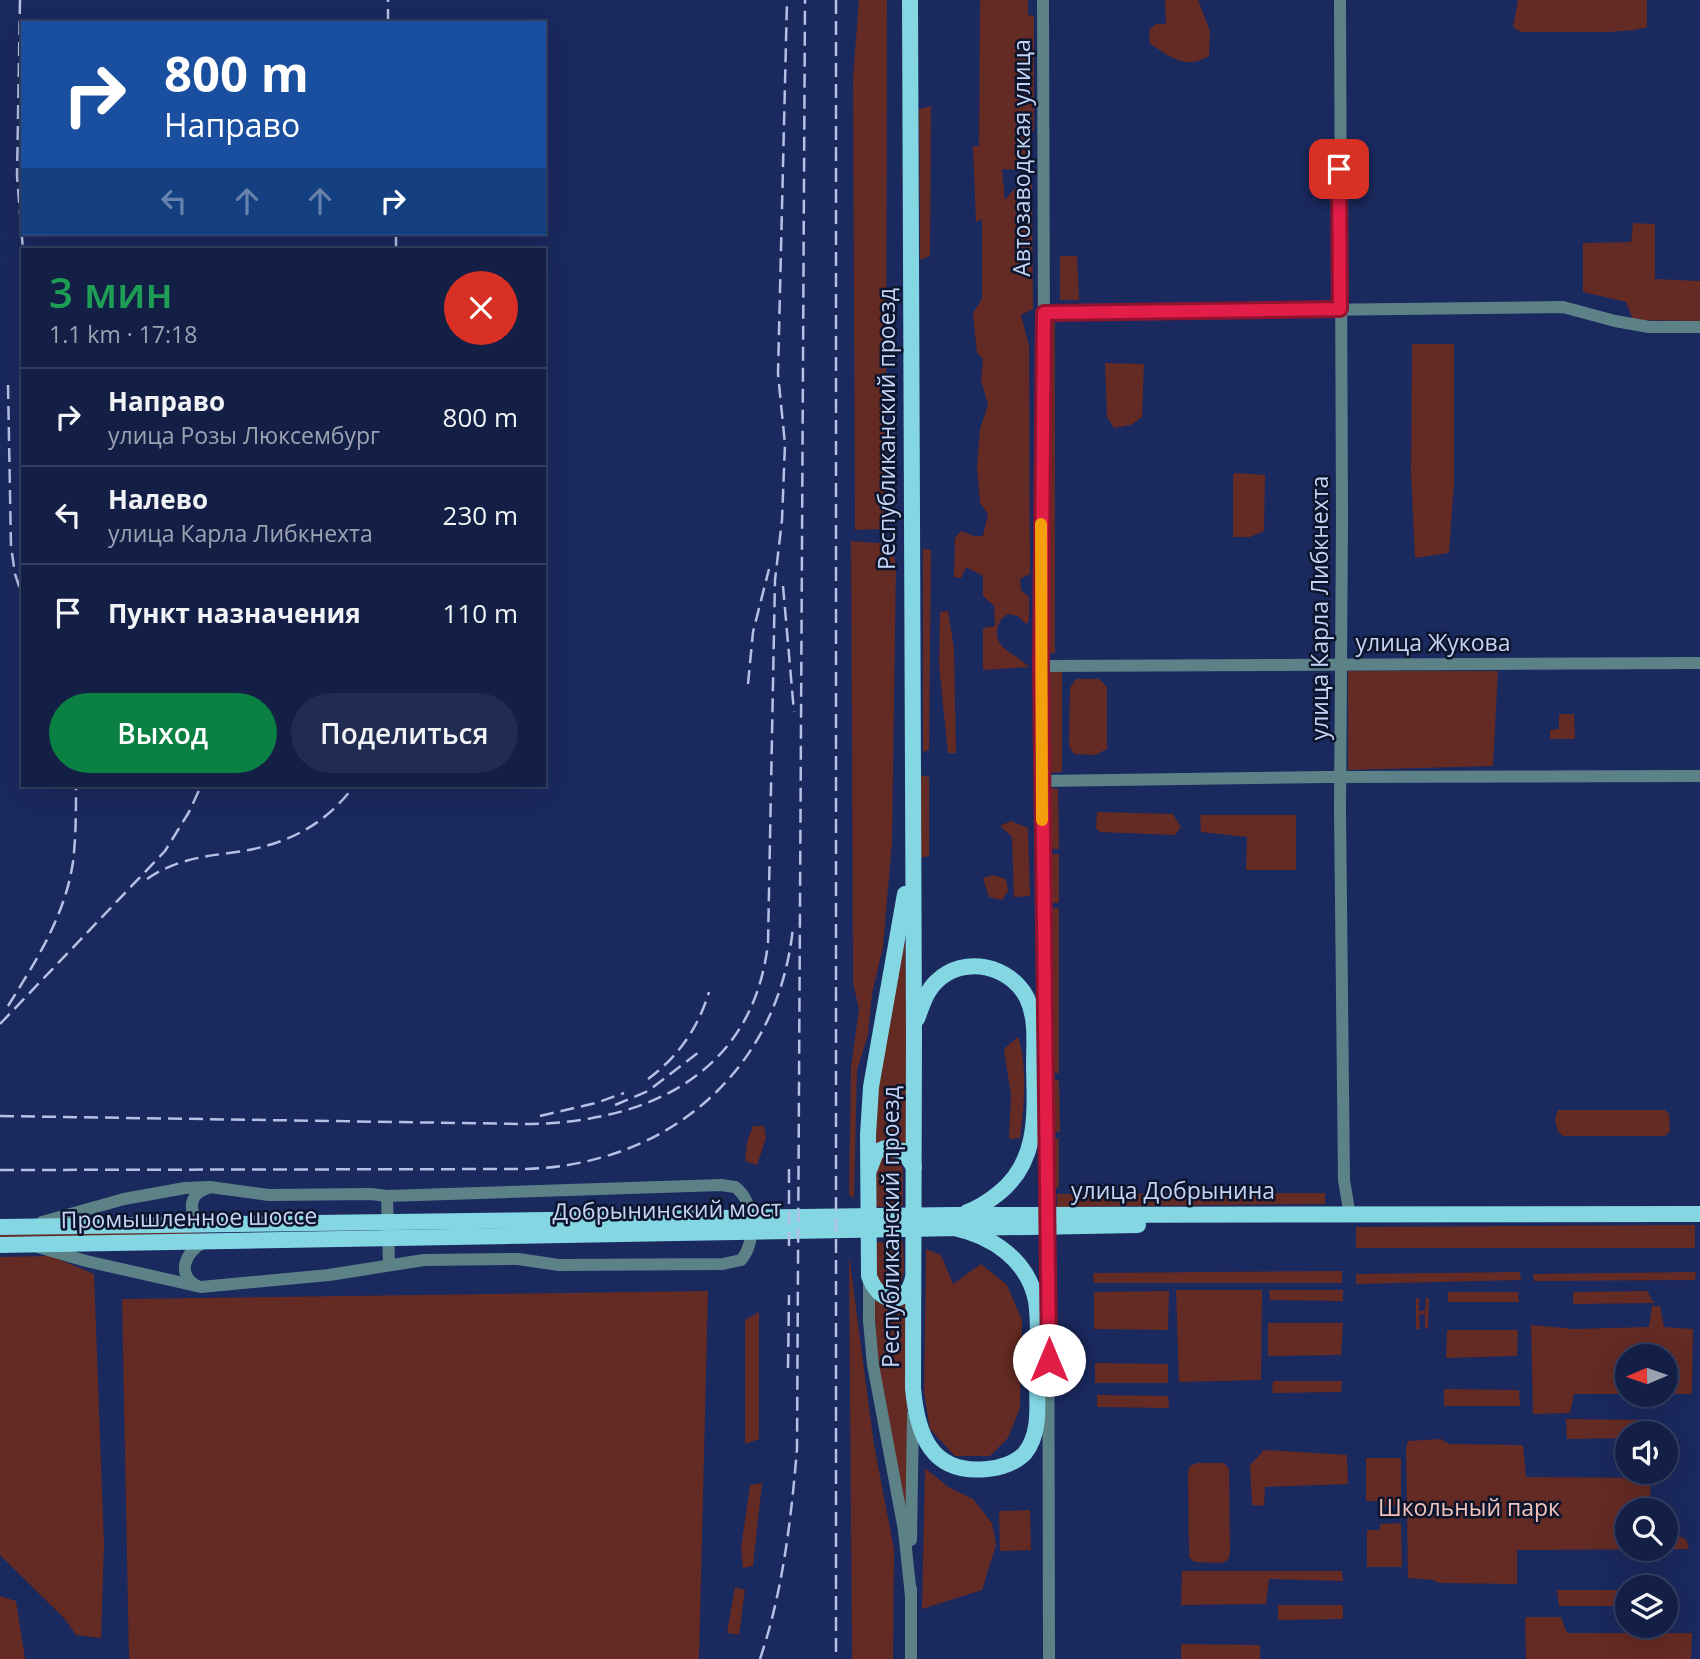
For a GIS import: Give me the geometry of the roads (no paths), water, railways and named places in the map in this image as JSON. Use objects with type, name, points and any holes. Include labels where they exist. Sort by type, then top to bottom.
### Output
[{"type":"main road","name":"Республиканский проезд","points":[[910,0],[913,1388]]},
{"type":"main road","name":"Республиканский проезд","points":[[869,1276],[869,1124],[874,1062],[912,857]]},
{"type":"main road","points":[[913,1388],[918,1425],[928,1445],[943,1461],[962,1469],[990,1469],[1019,1458],[1034,1436],[1037,1415],[1036,1303],[1031,1283],[1019,1265],[997,1244],[954,1222],[1001,1192],[1020,1171],[1028,1155],[1035,1114],[1034,1026],[1030,1005],[1016,983],[994,969],[978,966],[950,972],[929,991],[921,1007],[914,1035]]},
{"type":"main road","points":[[868,1175],[876,1152],[885,1148],[903,1151],[914,1167]]},
{"type":"main road","name":"улица Добрынина","points":[[954,1222],[1700,1214]]},
{"type":"main road","name":"Добрынинский мост","points":[[380,1230],[954,1222]]},
{"type":"main road","name":"Промышленное шоссе","points":[[0,1227],[206,1234]]},
{"type":"main road","name":"Промышленное шоссе","points":[[0,1245],[206,1234],[380,1230]]},
{"type":"main road","points":[[869,1276],[873,1289],[888,1299],[897,1299],[904,1295],[911,1289],[914,1278]]},
{"type":"street","name":"Автозаводская улица","points":[[1043,0],[1041,781],[1048,1136],[1049,1659]]},
{"type":"street","name":"улица Карла Либкнехта","points":[[1340,0],[1340,778],[1344,1180],[1350,1216]]},
{"type":"street","points":[[1044,313],[1563,307],[1649,327],[1700,327]]},
{"type":"street","name":"улица Жукова","points":[[1041,666],[1700,663]]},
{"type":"street","points":[[1041,781],[1700,776]]},
{"type":"street","points":[[26,1227],[124,1199],[185,1188],[210,1187],[269,1195],[387,1196],[730,1185],[741,1191],[746,1198],[751,1236],[750,1246],[741,1259],[723,1264],[559,1265],[504,1259],[424,1260],[329,1275],[201,1287],[86,1261],[28,1244]]},
{"type":"street","points":[[201,1287],[188,1278],[184,1263],[206,1234],[195,1220],[192,1209],[194,1199],[200,1191],[210,1187]]},
{"type":"street","points":[[387,1196],[389,1264]]},
{"type":"street","name":"Республиканский проезд","points":[[869,1276],[870,1332],[875,1381],[904,1530],[911,1596]]},
{"type":"street","name":"Республиканский проезд","points":[[911,1659],[913,1388]]},
{"type":"railway","points":[[20,0],[17,176],[21,225]]},
{"type":"railway","points":[[388,0],[388,21]]},
{"type":"railway","points":[[0,1116],[526,1124],[570,1121],[612,1114],[651,1101],[686,1083],[716,1058],[741,1027],[758,989],[768,943],[775,580],[782,520],[785,444],[778,374],[787,0]]},
{"type":"railway","points":[[760,1659],[775,1607],[785,1555],[797,1449],[805,0]]},
{"type":"railway","points":[[836,0],[836,1659]]},
{"type":"railway","points":[[22,235],[23,248]]},
{"type":"railway","points":[[396,235],[396,248]]},
{"type":"railway","points":[[8,385],[11,546],[21,592]]},
{"type":"railway","points":[[748,684],[753,632],[769,569]]},
{"type":"railway","points":[[783,586],[794,712]]},
{"type":"railway","points":[[8,1006],[39,955],[69,882],[73,862],[76,787]]},
{"type":"railway","points":[[0,1024],[165,851],[201,787]]},
{"type":"railway","points":[[147,879],[186,861],[266,846],[299,833],[329,813],[353,787]]},
{"type":"railway","points":[[0,1170],[527,1169],[579,1163],[626,1149],[670,1128],[708,1100],[740,1065],[766,1024],[783,978],[793,927]]},
{"type":"railway","points":[[648,1079],[669,1061],[686,1040],[699,1018],[709,992]]},
{"type":"railway","points":[[615,1105],[648,1091],[699,1052]]},
{"type":"railway","points":[[540,1116],[596,1103],[624,1093]]},
{"type":"railway","points":[[789,1169],[789,1246]]},
{"type":"railway","points":[[788,1368],[789,1295]]},
{"type":"park label","name":"Школьный парк","points":[[1469,1508]]}]
